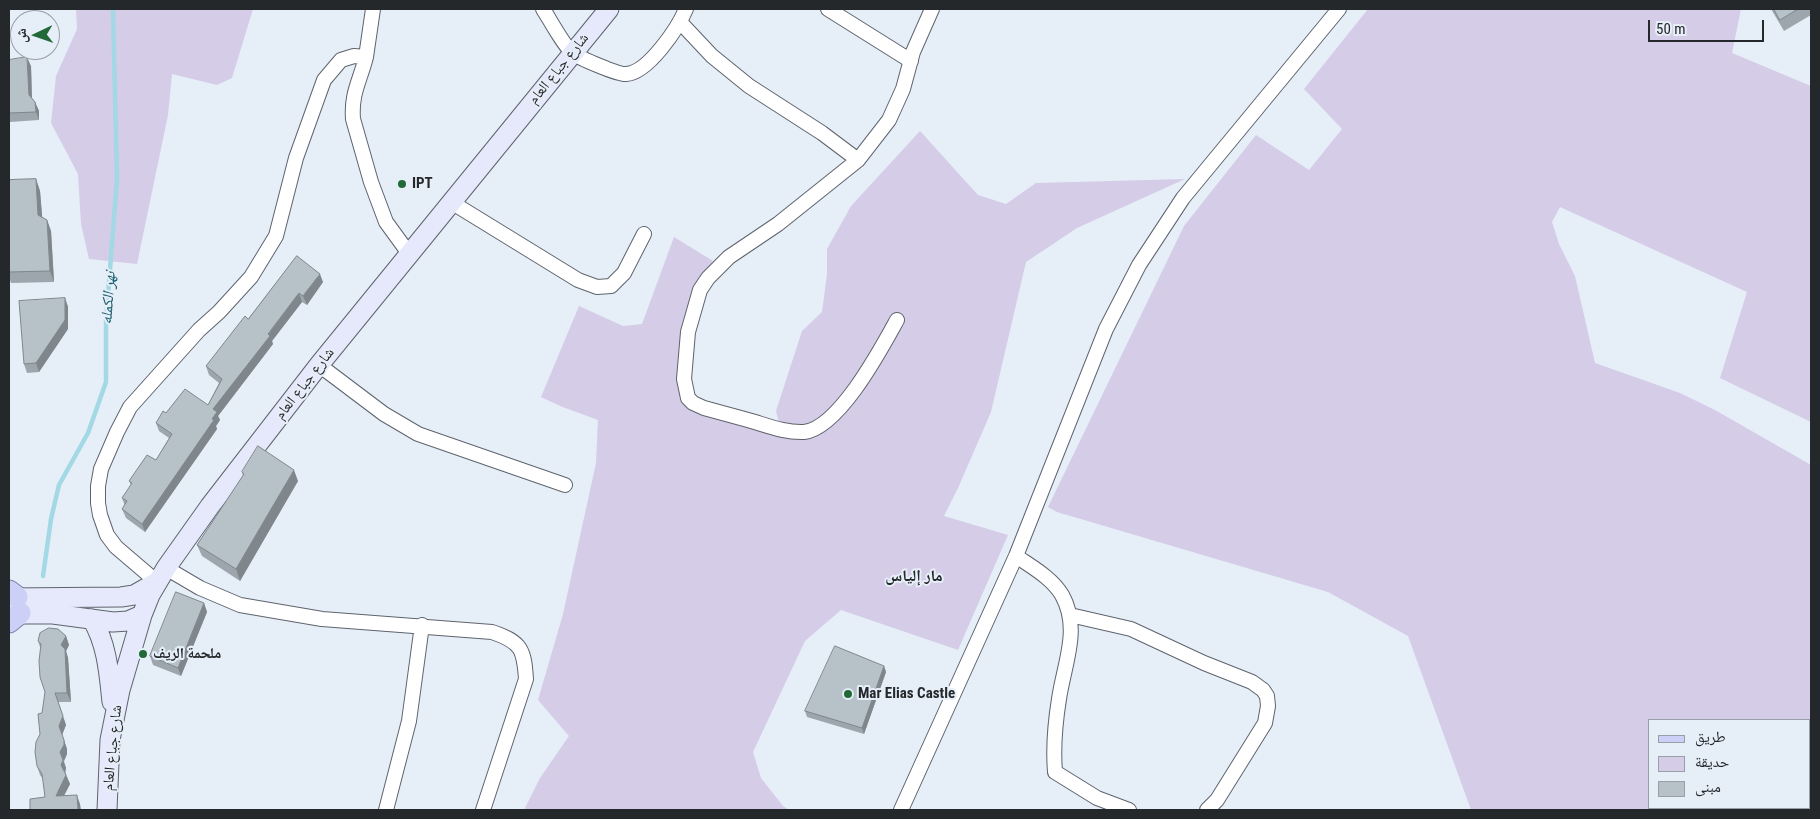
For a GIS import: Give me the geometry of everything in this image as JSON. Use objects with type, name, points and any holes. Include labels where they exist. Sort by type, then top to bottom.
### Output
[{"type":"main road","name":"شارع جباع العام","points":[[107,810],[110,740],[120,690],[142,615],[161,575],[210,506],[320,365],[572,52],[609,9]]},
{"type":"main road","points":[[12,606],[134,595],[161,575]]},
{"type":"main road","points":[[12,606],[53,614],[121,622],[142,615]]},
{"type":"main road","points":[[92,619],[101,637],[105,652],[114,717]]},
{"type":"street","points":[[373,9],[366,57],[354,91],[353,119],[382,213],[386,222],[410,255]]},
{"type":"street","points":[[543,9],[572,52],[612,72],[627,74],[644,67],[680,22],[686,9]]},
{"type":"street","points":[[828,9],[911,61]]},
{"type":"street","points":[[897,320],[882,347],[840,409],[827,422],[816,429],[804,432],[782,430],[704,408],[688,398],[684,379],[688,332],[700,290],[708,278],[729,257],[778,224],[858,160],[889,120],[903,89],[913,52],[932,9]]},
{"type":"street","points":[[902,810],[1016,556],[1106,329],[1139,266],[1183,198],[1339,9]]},
{"type":"street","points":[[680,22],[712,56],[749,86],[822,133],[858,160]]},
{"type":"street","points":[[366,57],[354,56],[341,60],[324,80],[296,158],[276,236],[250,277],[219,312],[193,336],[130,407],[101,469],[98,503],[107,535],[116,547],[161,575],[200,588],[240,605],[322,619],[492,632],[508,637],[520,648],[524,657],[526,680],[483,810]]},
{"type":"street","points":[[451,202],[578,280],[597,287],[611,286],[624,273],[644,234]]},
{"type":"street","points":[[320,365],[384,414],[418,434],[566,484]]},
{"type":"street","points":[[1016,556],[1050,581],[1061,594],[1070,615],[1072,628],[1058,702],[1054,748],[1055,772],[1097,798],[1129,810]]},
{"type":"street","points":[[1070,615],[1132,629],[1204,663],[1252,682],[1263,690],[1267,696],[1268,706],[1265,723],[1217,800],[1207,810]]},
{"type":"street","points":[[386,810],[409,721],[422,626]]},
{"type":"green space","points":[[76,9],[253,9],[232,78],[217,85],[172,74],[168,115],[137,264],[89,259],[81,224],[78,174],[51,123],[56,76],[77,29]]},
{"type":"green space","points":[[1368,9],[1741,9],[1732,53],[1811,86],[1811,422],[1720,378],[1747,292],[1560,207],[1552,222],[1559,244],[1575,276],[1595,363],[1680,393],[1715,410],[1811,465],[1811,810],[1471,810],[1408,636],[1328,592],[1057,512],[1048,507],[1184,226],[1256,135],[1309,170],[1342,129],[1304,89]]},
{"type":"green space","points":[[920,131],[978,195],[1006,204],[1036,183],[1185,179],[1077,228],[1026,262],[991,412],[944,516],[1008,535],[958,650],[841,610],[805,641],[753,752],[761,778],[783,806],[789,810],[524,810],[540,778],[569,736],[538,700],[563,614],[596,463],[598,420],[541,397],[579,306],[623,326],[642,324],[674,237],[713,261],[695,290],[683,337],[696,411],[782,434],[776,411],[802,331],[822,312],[827,274],[827,249],[851,206]]},
{"type":"building","points":[[1774,9],[1798,9],[1780,20]]},
{"type":"building","points":[[9,60],[27,60],[29,95],[35,102],[36,112],[9,113]]},
{"type":"building","points":[[36,179],[38,215],[47,220],[50,271],[9,272],[9,180]]},
{"type":"building","points":[[297,256],[320,274],[303,296],[299,293],[268,334],[270,336],[213,409],[217,412],[212,419],[214,420],[142,524],[122,509],[127,501],[122,498],[132,483],[129,481],[147,455],[156,460],[172,434],[156,423],[163,411],[166,413],[185,389],[208,405],[222,379],[206,366],[245,316],[248,319]]},
{"type":"building","points":[[65,298],[65,320],[36,363],[24,364],[19,301]]},
{"type":"building","points":[[258,446],[294,470],[236,569],[197,545],[244,474],[242,472]]},
{"type":"building","points":[[176,592],[204,603],[178,668],[150,656]]},
{"type":"building","points":[[49,628],[58,629],[66,636],[61,645],[65,649],[67,693],[55,693],[63,716],[59,726],[64,745],[60,752],[63,760],[61,765],[66,775],[56,796],[77,795],[78,810],[30,810],[30,799],[45,797],[42,774],[37,766],[35,752],[36,742],[40,734],[38,714],[42,713],[45,692],[40,677],[41,644],[38,641],[40,633]]},
{"type":"building","name":"Mar Elias Castle","points":[[835,646],[884,666],[862,728],[805,711]]},
{"type":"waterway","name":"نهر الكمله","points":[[43,576],[51,519],[59,485],[88,433],[106,382],[106,321],[117,179],[113,9]]},
{"type":"place","name":"IPT","points":[[402,184]]},
{"type":"place","name":"ملحمة الريف","points":[[143,654]]},
{"type":"place","name":"Mar Elias Castle","points":[[848,694]]},
{"type":"district","name":"مار إلياس","points":[[914,577]]}]
